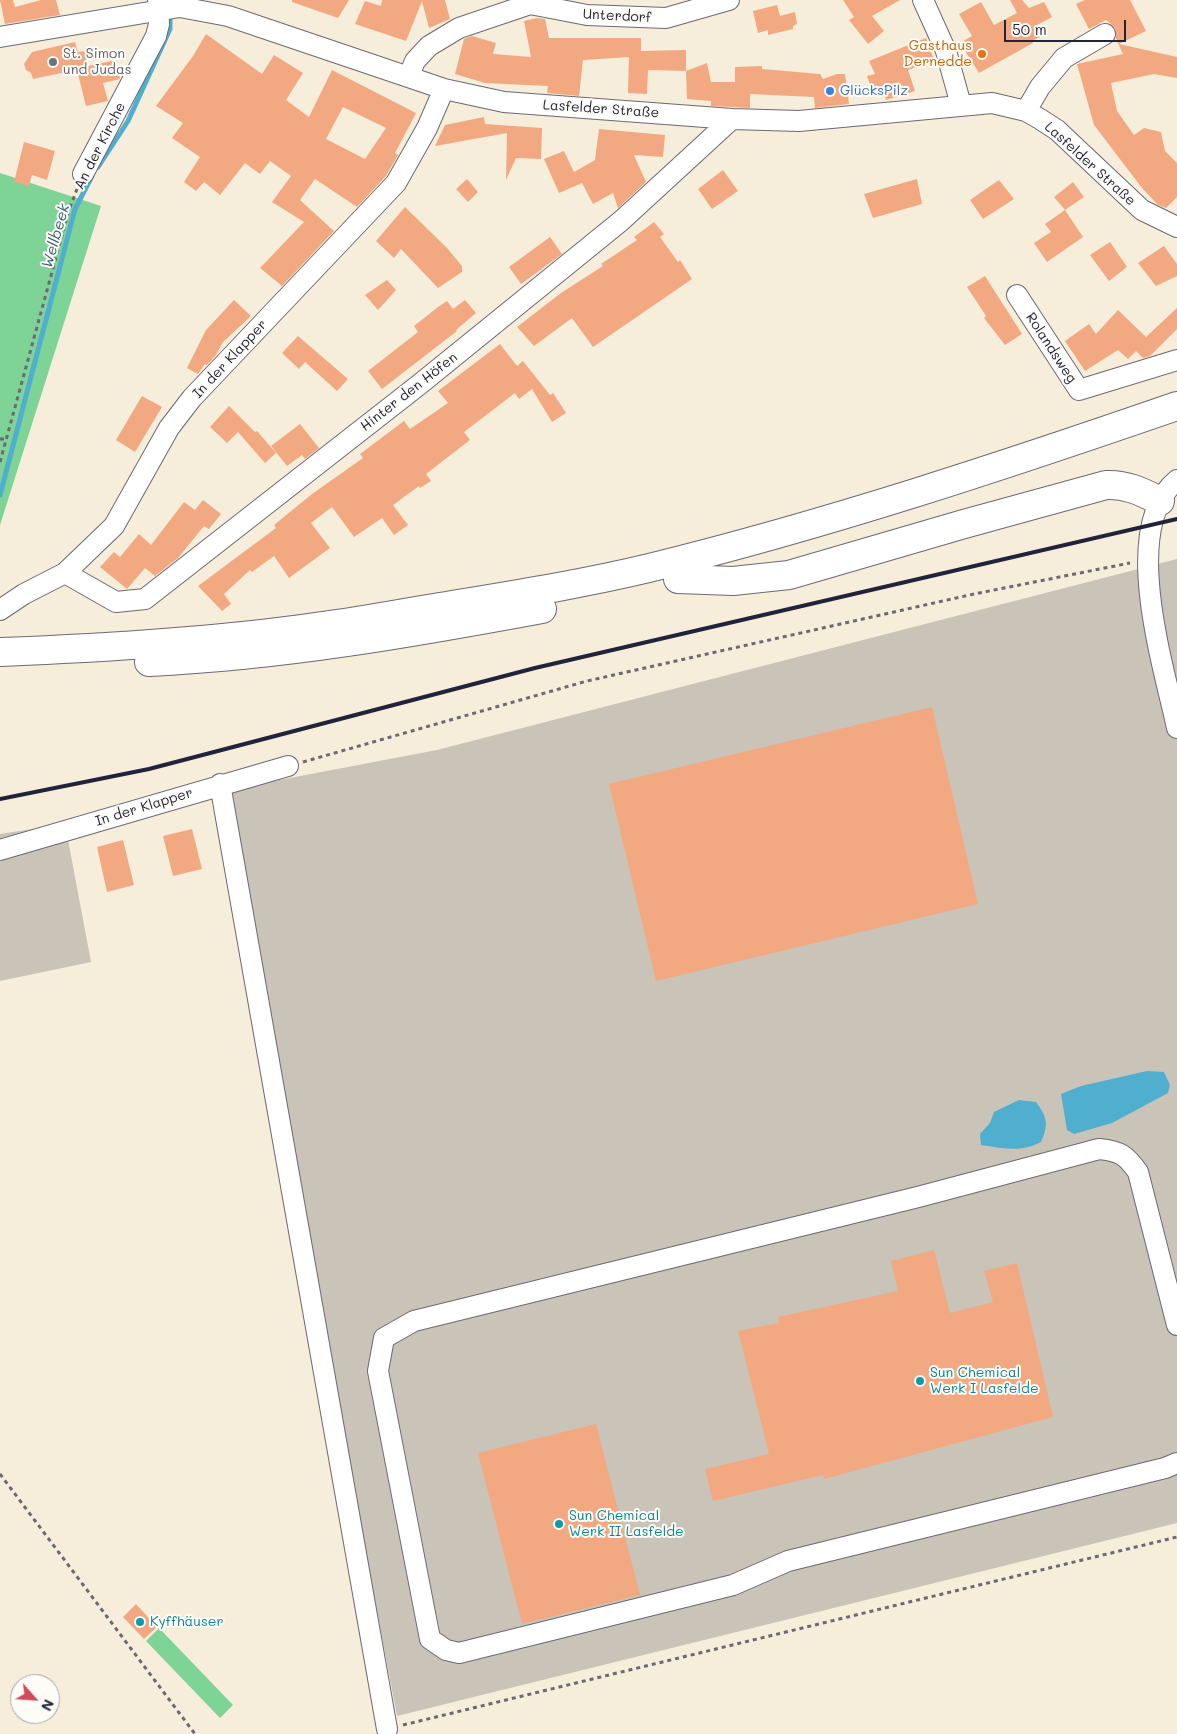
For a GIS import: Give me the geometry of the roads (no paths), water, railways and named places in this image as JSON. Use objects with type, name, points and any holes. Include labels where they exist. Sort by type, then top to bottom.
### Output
[{"type":"highway","points":[[0,652],[87,649],[196,641],[309,628],[552,589],[650,567],[855,511],[1048,451],[1177,406]]},
{"type":"highway","points":[[0,670],[197,660],[313,647],[458,625],[564,605],[678,579],[1007,482],[1177,426]]},
{"type":"highway","points":[[678,579],[733,582],[789,575],[1106,485],[1120,484],[1138,490],[1160,501]]},
{"type":"street","name":"Unterdorf","points":[[409,76],[416,61],[429,46],[459,28],[527,2],[587,15],[666,18],[728,0]]},
{"type":"street","points":[[923,0],[946,51],[961,105]]},
{"type":"street","name":"Lasfelder Straße","points":[[0,37],[166,6],[228,16],[444,89],[504,102],[732,119],[799,121],[992,103],[1026,111],[1056,130],[1142,210],[1177,228]]},
{"type":"street","name":"An der Kirche","points":[[83,174],[156,36],[166,6]]},
{"type":"street","points":[[1026,111],[1040,87],[1064,58],[1105,34]]},
{"type":"street","name":"In der Klapper","points":[[0,610],[24,594],[65,573],[114,526],[169,428],[192,398],[396,183],[426,128],[444,89]]},
{"type":"street","name":"Hinter den Höfen","points":[[65,573],[116,602],[145,599],[420,384],[621,221],[732,119]]},
{"type":"street","name":"Rolandsweg","points":[[1017,295],[1079,390],[1177,360]]},
{"type":"street","points":[[1177,480],[1160,501],[1152,525],[1147,560],[1150,600],[1177,728]]},
{"type":"street","name":"In der Klapper","points":[[0,850],[220,784],[288,766]]},
{"type":"street","points":[[220,784],[387,1729]]},
{"type":"street","points":[[1177,1325],[1138,1172],[1126,1156],[1112,1150],[1099,1149],[918,1197],[414,1321],[384,1338],[378,1372],[430,1639],[446,1650],[458,1653],[733,1585],[788,1561],[1156,1470],[1177,1463]]},
{"type":"water","points":[[1147,1071],[1164,1072],[1170,1085],[1168,1093],[1112,1123],[1074,1134],[1067,1130],[1061,1094],[1081,1086]]},
{"type":"water","points":[[1019,1100],[1036,1102],[1043,1112],[1046,1125],[1041,1142],[1019,1149],[981,1145],[980,1134],[990,1123],[994,1112]]},
{"type":"waterway","name":"Wellbeek","points":[[98,167],[128,121],[170,29],[170,14]]},
{"type":"waterway","name":"Wellbeek","points":[[0,495],[75,209],[92,176]]},
{"type":"railway","points":[[0,799],[149,769],[535,668],[1177,519]]},
{"type":"place","name":"Gasthaus Dernedde","points":[[982,54]]},
{"type":"place","name":"St. Simon und Judas","points":[[53,62]]},
{"type":"place","name":"GlücksPilz","points":[[830,91]]},
{"type":"place","name":"Sun Chemical Werk I Lasfelde","points":[[920,1381]]},
{"type":"place","name":"Sun Chemical Werk II Lasfelde","points":[[559,1524]]},
{"type":"place","name":"Kyffhäuser","points":[[140,1622]]}]
